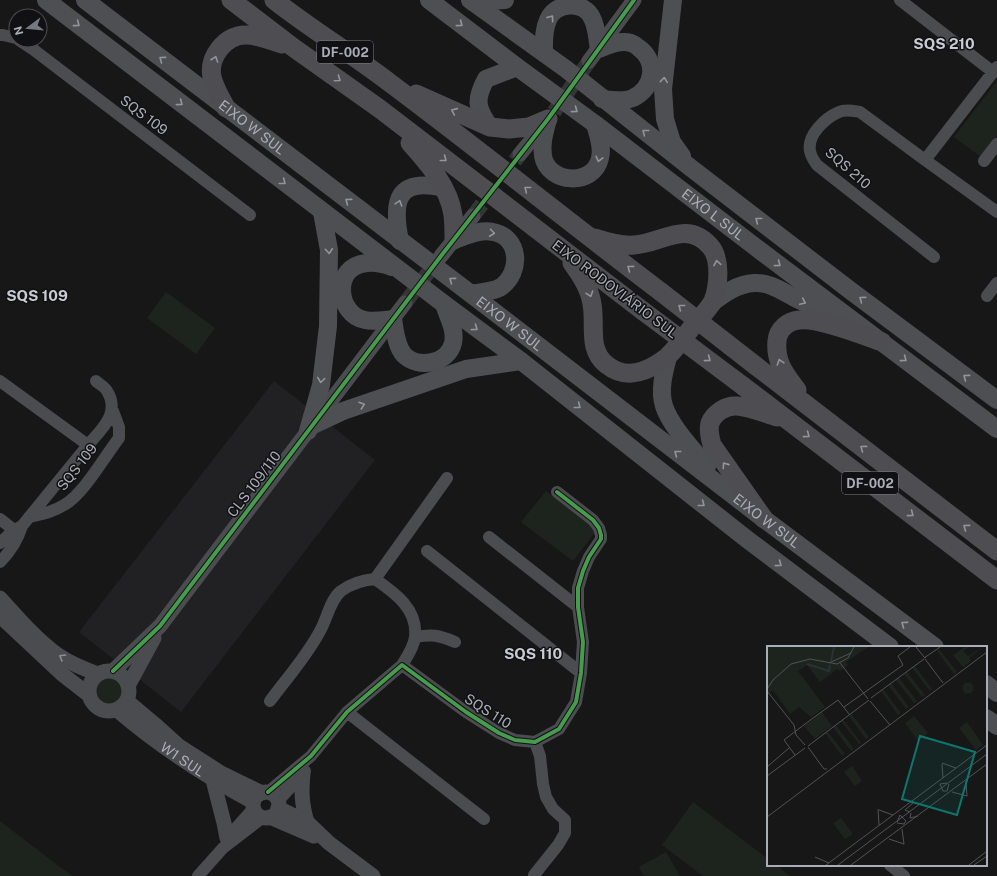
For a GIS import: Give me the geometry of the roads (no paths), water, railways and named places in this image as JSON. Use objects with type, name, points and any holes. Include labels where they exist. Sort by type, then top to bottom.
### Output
[{"type":"highway","name":"EIXO RODOVIÁRIO SUL","points":[[231,0],[294,48],[380,109],[562,250],[997,580]]},
{"type":"highway","name":"EIXO RODOVIÁRIO SUL","points":[[274,0],[302,22],[389,82],[997,551]]},
{"type":"highway","points":[[293,0],[302,22]]},
{"type":"highway","points":[[226,108],[215,89],[212,75],[213,60],[219,47],[230,39],[245,35],[264,38],[294,48]]},
{"type":"highway","points":[[389,82],[490,127],[509,129],[529,127],[551,115]]},
{"type":"highway","points":[[380,109],[429,164],[443,188],[449,199],[453,215],[454,240]]},
{"type":"highway","points":[[562,250],[576,268],[587,287],[592,302],[594,317],[594,343],[598,355],[606,364],[616,371],[628,374],[641,372],[652,368],[668,357],[712,302],[718,274],[717,260],[711,246],[698,236],[682,233],[648,243],[634,245],[616,244],[588,236]]},
{"type":"highway","points":[[808,406],[782,370],[776,350],[778,334],[786,324],[799,320],[814,321],[882,342]]},
{"type":"highway","points":[[764,519],[712,445],[709,435],[709,424],[714,415],[723,409],[736,406],[786,419]]},
{"type":"main road","name":"EIXO W SUL","points":[[46,0],[322,212],[521,362],[748,540],[889,646]]},
{"type":"main road","name":"EIXO W SUL","points":[[85,0],[764,519],[934,646]]},
{"type":"main road","name":"EIXO L SUL","points":[[429,0],[997,429]]},
{"type":"main road","points":[[472,1],[505,0]]},
{"type":"main road","points":[[673,0],[663,89],[665,119],[672,142],[690,168]]},
{"type":"main road","name":"EIXO L SUL","points":[[472,1],[544,54],[844,286],[997,400]]},
{"type":"main road","points":[[544,54],[544,34],[548,19],[558,10],[570,5],[584,7],[592,18],[596,31],[594,55]]},
{"type":"main road","points":[[594,55],[620,42],[632,43],[643,51],[649,59],[652,71],[649,82],[642,91],[632,98],[620,100],[602,99]]},
{"type":"main road","points":[[490,127],[481,115],[478,102],[481,89],[486,79],[517,67]]},
{"type":"main road","points":[[551,115],[542,139],[543,157],[550,170],[560,177],[573,179],[587,176],[596,168],[600,158],[600,143],[595,124]]},
{"type":"main road","points":[[400,241],[396,211],[399,198],[406,190],[417,186],[429,185],[443,188]]},
{"type":"main road","points":[[310,428],[321,385],[328,326],[330,250],[322,212]]},
{"type":"main road","points":[[454,240],[479,232],[492,231],[503,235],[512,245],[515,257],[514,271],[508,280],[500,287],[471,294]]},
{"type":"main road","points":[[396,268],[379,263],[368,262],[358,264],[345,275],[342,292],[346,305],[354,315],[364,320],[376,321],[393,319],[398,343],[404,355],[414,361],[425,363],[438,361],[447,355],[453,344],[453,329],[444,304]]},
{"type":"main road","points":[[712,302],[726,292],[739,286],[754,283],[769,285],[806,303],[854,320]]},
{"type":"main road","points":[[668,357],[663,378],[662,392],[664,405],[671,420],[725,489]]},
{"type":"main road","points":[[310,428],[343,411],[466,369],[521,362]]},
{"type":"main road","points":[[987,685],[997,693]]},
{"type":"main road","points":[[987,719],[997,726]]},
{"type":"street","points":[[594,55],[634,0]]},
{"type":"street","points":[[900,0],[995,69],[925,160]]},
{"type":"street","name":"SQS 109","points":[[32,48],[250,215]]},
{"type":"street","name":"SQS 210","points":[[934,257],[817,165],[812,158],[810,150],[811,140],[816,130],[830,117],[840,112],[850,110],[860,112],[997,212]]},
{"type":"street","points":[[520,154],[551,115]]},
{"type":"street","points":[[984,161],[997,144]]},
{"type":"street","points":[[441,256],[473,216]]},
{"type":"street","points":[[987,296],[997,283]]},
{"type":"street","name":"CLS 109/110","points":[[112,671],[160,626],[405,303]]},
{"type":"street","name":"SQS 109","points":[[0,381],[88,445]]},
{"type":"street","name":"SQS 109","points":[[0,543],[21,527],[66,504],[81,492],[119,438],[119,427],[112,411],[112,404],[107,391],[96,381]]},
{"type":"street","name":"SQS 109","points":[[0,562],[5,558],[21,527],[105,426],[112,411]]},
{"type":"street","points":[[375,579],[447,478]]},
{"type":"street","points":[[534,875],[558,845],[565,833],[565,820],[553,809],[546,797],[540,756],[535,742],[559,729],[576,702],[581,673],[582,642],[578,607],[578,588],[583,570],[589,557],[601,539],[599,528],[593,520],[557,492]]},
{"type":"street","points":[[0,519],[21,527]]},
{"type":"street","points":[[489,537],[578,607]]},
{"type":"street","points":[[427,552],[581,673]]},
{"type":"street","points":[[266,805],[311,756],[347,712],[402,665],[410,652],[415,637],[414,623],[408,607],[397,595],[375,579],[362,580],[351,584],[340,592],[333,602],[320,632],[297,666],[270,701]]},
{"type":"street","points":[[0,598],[41,642],[59,656],[98,674]]},
{"type":"street","points":[[0,616],[62,674],[89,694]]},
{"type":"street","name":"CLS 109/110","points":[[124,699],[160,626]]},
{"type":"street","points":[[415,637],[427,635],[438,636],[455,642]]},
{"type":"street","name":"SQS 110","points":[[402,665],[466,712],[499,733],[516,740],[535,742]]},
{"type":"street","points":[[105,671],[112,671],[120,674],[125,680],[124,699],[110,712],[97,708],[91,702],[89,687],[92,680],[98,674],[105,671]]},
{"type":"street","name":"W1 SUL","points":[[124,699],[151,738],[213,780],[266,805],[307,822],[329,843]]},
{"type":"street","name":"W1 SUL","points":[[124,699],[179,746],[221,773],[266,805],[329,843],[373,876]]},
{"type":"street","points":[[347,712],[484,819]]},
{"type":"street","points":[[307,822],[302,806],[301,791],[303,774],[311,756]]},
{"type":"street","points":[[198,876],[225,843],[266,805],[303,774]]},
{"type":"street","points":[[213,780],[224,823],[225,843]]},
{"type":"street","points":[[891,866],[904,876]]},
{"type":"tunnel","points":[[554,112],[589,61]]},
{"type":"tunnel","points":[[473,216],[520,154]]},
{"type":"tunnel","points":[[405,303],[440,257]]},
{"type":"district","name":"SQS 210","points":[[944,44]]},
{"type":"district","name":"SQS 109","points":[[37,296]]},
{"type":"district","name":"SQS 110","points":[[533,654]]}]
